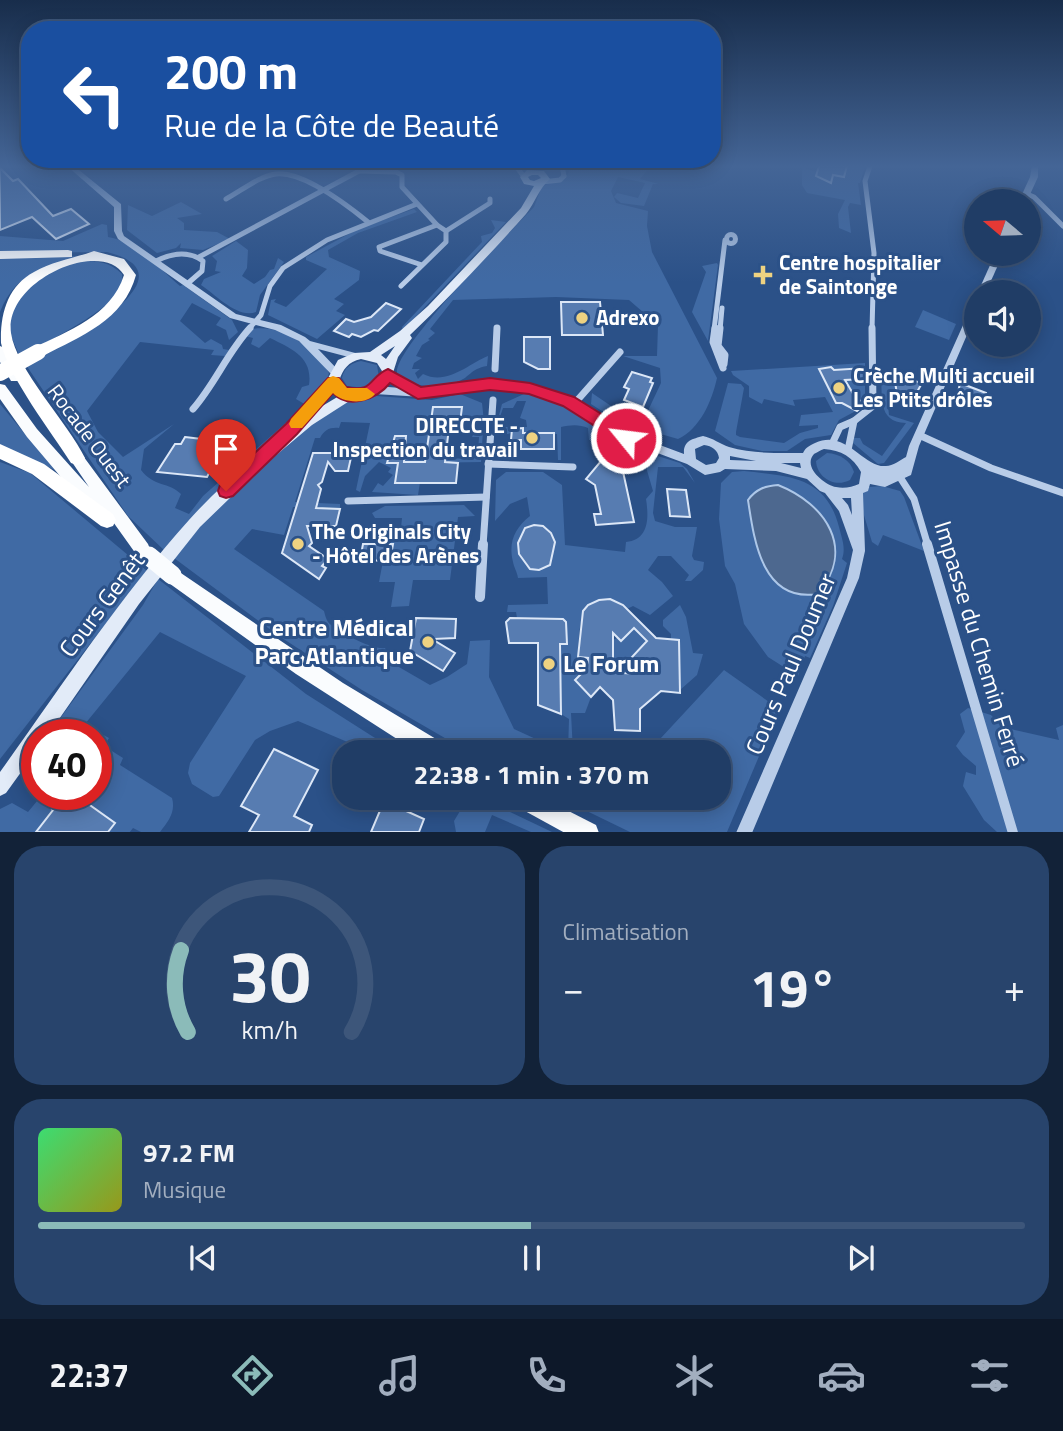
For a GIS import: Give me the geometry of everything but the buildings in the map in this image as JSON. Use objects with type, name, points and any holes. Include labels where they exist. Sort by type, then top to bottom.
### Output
[{"type":"highway","points":[[0,255],[104,256],[114,258],[127,268],[130,275],[126,291],[112,307],[95,320],[0,373]]},
{"type":"highway","points":[[77,458],[30,384],[4,335],[2,324],[5,306],[18,285],[52,265],[104,256]]},
{"type":"highway","points":[[0,451],[38,469],[107,520]]},
{"type":"main road","points":[[372,356],[404,334],[432,308],[527,205]]},
{"type":"main road","points":[[334,377],[341,392],[349,395],[367,394],[375,390],[388,373],[393,356],[432,308]]},
{"type":"main road","name":"Rocade Ouest","points":[[0,351],[34,403],[145,552]]},
{"type":"main road","points":[[257,463],[320,400],[341,364],[356,356],[372,356],[383,361],[388,373]]},
{"type":"main road","name":"Rocade Ouest","points":[[0,389],[32,433],[107,520],[145,552]]},
{"type":"main road","points":[[257,463],[308,422],[349,395]]},
{"type":"main road","name":"Cours Genêt","points":[[0,787],[43,724],[163,562],[216,501],[257,463]]},
{"type":"main road","points":[[145,552],[268,646],[418,740]]},
{"type":"main road","points":[[545,810],[588,832]]},
{"type":"street","points":[[117,205],[119,235],[233,316],[278,327],[307,343],[356,356]]},
{"type":"street","points":[[199,257],[295,205]]},
{"type":"street","points":[[347,205],[368,222]]},
{"type":"street","points":[[193,409],[210,390],[236,343],[261,315],[270,286],[283,268],[327,240],[415,205]]},
{"type":"street","points":[[418,205],[446,231]]},
{"type":"street","points":[[446,231],[488,205]]},
{"type":"street","points":[[832,444],[840,427],[855,421],[873,406],[870,295],[874,253],[870,205]]},
{"type":"street","points":[[1042,205],[1063,226]]},
{"type":"street","points":[[422,265],[380,251],[379,247],[437,225]]},
{"type":"street","points":[[401,286],[446,242],[446,231]]},
{"type":"street","points":[[392,255],[399,249],[398,240]]},
{"type":"street","points":[[728,241],[718,346],[725,355],[723,368],[713,342],[728,241]]},
{"type":"street","points":[[156,261],[178,253],[199,257],[203,261],[202,271],[187,284]]},
{"type":"street","points":[[495,369],[497,328]]},
{"type":"street","points":[[805,458],[814,446],[832,444],[848,450],[863,464],[882,472],[908,472],[909,460],[919,435],[964,332]]},
{"type":"street","points":[[307,343],[334,377]]},
{"type":"street","points":[[574,404],[620,352]]},
{"type":"street","points":[[388,373],[418,393]]},
{"type":"street","points":[[375,390],[418,393],[498,384],[538,390],[574,404],[594,420],[631,440],[691,461],[700,468],[710,470],[723,464],[776,466],[810,475],[830,491],[844,509],[859,551]]},
{"type":"street","points":[[480,597],[493,400]]},
{"type":"street","points":[[848,450],[855,421]]},
{"type":"street","points":[[919,435],[991,468],[1063,493]]},
{"type":"street","points":[[631,440],[667,447],[689,447],[703,440],[715,443],[722,450],[768,458],[805,458]]},
{"type":"street","points":[[689,447],[691,461]]},
{"type":"street","points":[[722,450],[723,464]]},
{"type":"street","points":[[805,458],[810,475]]},
{"type":"street","points":[[488,464],[573,467]]},
{"type":"street","points":[[830,491],[841,494],[857,492],[864,487],[867,478],[863,464]]},
{"type":"street","points":[[867,478],[885,482],[898,474]]},
{"type":"street","name":"Impasse du Chemin Ferré","points":[[898,474],[914,499],[1013,832]]},
{"type":"street","name":"Cours Paul Doumer","points":[[744,832],[857,567],[857,492]]},
{"type":"street","points":[[348,501],[486,497]]},
{"type":"shaded area","points":[[128,205],[152,216],[175,205],[186,205],[202,214],[177,218],[184,223],[184,230],[217,232],[230,239],[203,250],[180,248],[181,243],[176,248],[157,253],[127,230]]},
{"type":"shaded area","points":[[535,205],[623,205],[648,211],[647,226],[652,252],[717,378],[704,413],[686,434],[678,439],[619,422],[591,404],[592,393],[617,410],[645,417],[661,383],[660,368],[623,356],[657,356],[658,325],[629,300],[556,297],[453,300],[430,329],[435,333],[422,345],[416,356],[422,358],[414,363],[412,369],[420,369],[415,373],[418,379],[423,374],[432,377],[449,376],[488,356],[487,366],[459,381],[435,386],[418,385],[397,373],[401,360],[433,316]]},
{"type":"shaded area","points":[[843,205],[849,205],[851,233],[839,228],[838,214]]},
{"type":"shaded area","points":[[414,209],[417,212],[358,233],[328,250],[329,257],[360,271],[359,280],[334,299],[344,304],[336,311],[345,315],[317,339],[268,315],[271,300],[276,299],[274,302],[286,307],[327,269],[306,260],[306,257],[358,229]]},
{"type":"shaded area","points":[[491,220],[506,222],[403,330],[402,327],[482,242],[481,236],[492,233],[495,228]]},
{"type":"shaded area","points":[[102,224],[107,225],[108,237],[138,250],[180,286],[183,285],[232,320],[238,332],[229,340],[226,330],[216,325],[221,318],[192,303],[180,321],[205,343],[211,339],[222,345],[223,349],[229,350],[225,356],[211,355],[214,350],[140,342],[87,411],[98,432],[123,457],[174,424],[144,449],[141,470],[151,479],[181,494],[175,508],[189,514],[203,496],[306,405],[296,399],[302,387],[309,385],[308,367],[299,355],[270,338],[259,348],[251,344],[253,338],[245,336],[253,329],[264,328],[287,334],[307,347],[329,373],[313,401],[300,416],[228,483],[165,551],[128,516],[26,365],[113,312],[131,294],[139,278],[132,263],[107,252],[0,253],[0,236],[63,241]]},
{"type":"shaded area","points":[[236,241],[248,250],[247,268],[242,276],[254,284],[274,269],[278,258],[284,262],[260,295],[256,312],[235,309],[201,285],[204,279],[221,272],[215,271],[217,261],[212,256]]},
{"type":"shaded area","points":[[79,256],[43,269],[23,280],[7,298],[0,312],[0,258]]},
{"type":"shaded area","points":[[82,261],[104,263],[122,274],[122,285],[117,294],[107,304],[61,335],[20,357],[7,327],[12,297],[47,271]]},
{"type":"shaded area","points":[[717,263],[708,341],[692,312],[706,272],[702,266]]},
{"type":"shaded area","points":[[923,310],[956,324],[949,340],[915,327]]},
{"type":"shaded area","points":[[361,361],[377,365],[379,378],[365,388],[347,386],[342,378],[345,371],[352,364]]},
{"type":"shaded area","points":[[865,363],[865,406],[839,420],[831,435],[805,439],[787,451],[762,451],[735,445],[715,431],[728,383],[741,384],[744,388],[736,432],[740,437],[784,443],[800,433],[818,428],[818,425],[799,426],[801,415],[833,412],[825,397],[793,400],[795,406],[764,399],[762,404],[749,397],[749,386],[731,371]]},
{"type":"shaded area","points":[[881,370],[893,374],[897,394],[902,397],[902,401],[887,397],[889,415],[914,423],[884,463],[878,464],[853,443],[854,438],[860,438],[863,444],[882,456],[906,423],[890,418],[885,412]]},
{"type":"shaded area","points":[[460,394],[482,403],[484,422],[465,421],[433,436],[427,457],[469,459],[470,453],[478,453],[479,437],[472,437],[483,430],[481,462],[423,463],[418,495],[372,492],[378,483],[383,486],[393,475],[388,472],[391,468],[379,462],[365,476],[360,492],[356,490],[370,423],[341,422],[339,428],[328,430],[320,438],[315,438],[295,502],[340,504],[340,509],[293,507],[284,535],[252,529],[234,549],[324,611],[328,622],[338,630],[355,640],[385,648],[392,663],[430,685],[467,664],[470,641],[490,640],[489,677],[514,729],[538,740],[448,740],[362,690],[279,636],[174,558],[213,510],[286,442],[341,403],[376,396],[432,400]]},
{"type":"shaded area","points":[[524,394],[550,399],[625,444],[680,463],[687,469],[695,483],[683,467],[658,467],[653,513],[655,521],[675,527],[697,527],[692,556],[694,560],[704,562],[703,570],[691,581],[685,581],[689,575],[671,556],[658,556],[648,570],[673,596],[650,615],[633,606],[627,609],[618,602],[607,599],[597,600],[585,611],[580,629],[578,657],[588,658],[587,668],[575,680],[591,697],[585,713],[571,713],[572,740],[568,740],[569,719],[561,714],[560,644],[567,644],[566,622],[517,618],[516,612],[507,612],[508,605],[548,604],[547,577],[518,578],[511,548],[520,525],[530,516],[527,497],[510,504],[495,521],[496,480],[506,472],[543,472],[562,485],[565,545],[625,552],[626,542],[639,537],[646,527],[646,499],[653,491],[646,467],[640,471],[606,448],[605,440],[589,440],[588,428],[574,425],[561,427],[561,460],[558,460],[557,434],[512,433],[498,436],[499,427],[527,427],[526,420],[520,418],[526,401],[517,401],[513,408],[503,408],[500,417],[507,418],[507,422],[497,423],[502,404]]},
{"type":"shaded area","points":[[0,404],[55,470],[0,446]]},
{"type":"shaded area","points":[[827,453],[840,456],[850,464],[854,472],[850,480],[838,483],[823,477],[816,461]]},
{"type":"shaded area","points":[[0,462],[30,473],[147,571],[31,719],[21,719],[21,732],[0,759]]},
{"type":"shaded area","points":[[732,472],[790,477],[815,488],[833,510],[844,547],[842,559],[847,563],[833,606],[810,658],[805,656],[798,676],[768,657],[744,624],[735,584],[725,566],[719,519],[721,483]]},
{"type":"shaded area","points":[[778,485],[810,504],[822,516],[830,530],[835,545],[835,561],[818,594],[799,594],[784,589],[773,579],[758,550],[748,500],[761,489]]},
{"type":"shaded area","points":[[882,486],[900,491],[904,497],[924,551],[883,535],[878,546],[872,542],[858,495],[869,487]]},
{"type":"shaded area","points":[[464,505],[475,516],[458,517],[450,580],[413,580],[409,606],[391,607],[395,582],[379,582],[383,561],[393,538],[400,538],[402,518],[375,518],[372,513],[385,506]]},
{"type":"shaded area","points":[[158,579],[306,694],[378,740],[343,740],[298,721],[270,731],[255,740],[219,796],[213,797],[192,784],[188,773],[190,763],[246,676],[160,632],[89,719],[60,719],[143,605]]},
{"type":"shaded area","points":[[680,605],[686,617],[693,653],[703,654],[697,675],[680,690],[679,640],[671,639],[671,634],[663,626],[663,620]]},
{"type":"shaded area","points":[[634,628],[647,641],[632,657],[637,663],[637,674],[624,673],[613,659],[613,640]]},
{"type":"shaded area","points":[[724,670],[779,709],[727,832],[630,832],[585,810],[731,810],[731,740],[660,739]]},
{"type":"shaded area","points":[[968,708],[991,715],[1002,727],[1059,740],[1056,728],[1063,725],[1063,832],[997,832],[984,820],[963,786],[966,772],[976,775],[976,766],[956,746],[965,732],[960,714]]},
{"type":"shaded area","points":[[112,751],[123,758],[120,765],[172,798],[173,803],[168,821],[160,832],[141,832],[133,828],[130,832],[0,832],[0,809],[12,803],[28,812],[112,810]]},
{"type":"shaded area","points":[[461,810],[506,810],[552,832],[531,832],[492,815],[485,832],[456,832],[454,821]]},
{"type":"slow traffic","points":[[297,424],[333,382],[336,388],[349,395],[367,394]]},
{"type":"place","name":"Centre hospitalier de Saintonge","points":[[763,275]]},
{"type":"place","name":"Adrexo","points":[[582,318]]},
{"type":"place","name":"Crèche Multi accueil Les Ptits drôles","points":[[839,388]]},
{"type":"place","name":"DIRECCTE - Inspection du travail","points":[[532,438]]},
{"type":"place","name":"The Originals City - Hôtel des Arènes","points":[[298,544]]},
{"type":"place","name":"Centre Médical Parc Atlantique","points":[[428,642]]},
{"type":"place","name":"Le Forum","points":[[549,664]]},
{"type":"route","points":[[226,491],[292,429],[333,382],[341,392],[358,396],[375,390],[388,375],[418,393],[490,384],[530,388],[568,401],[626,438]]}]
